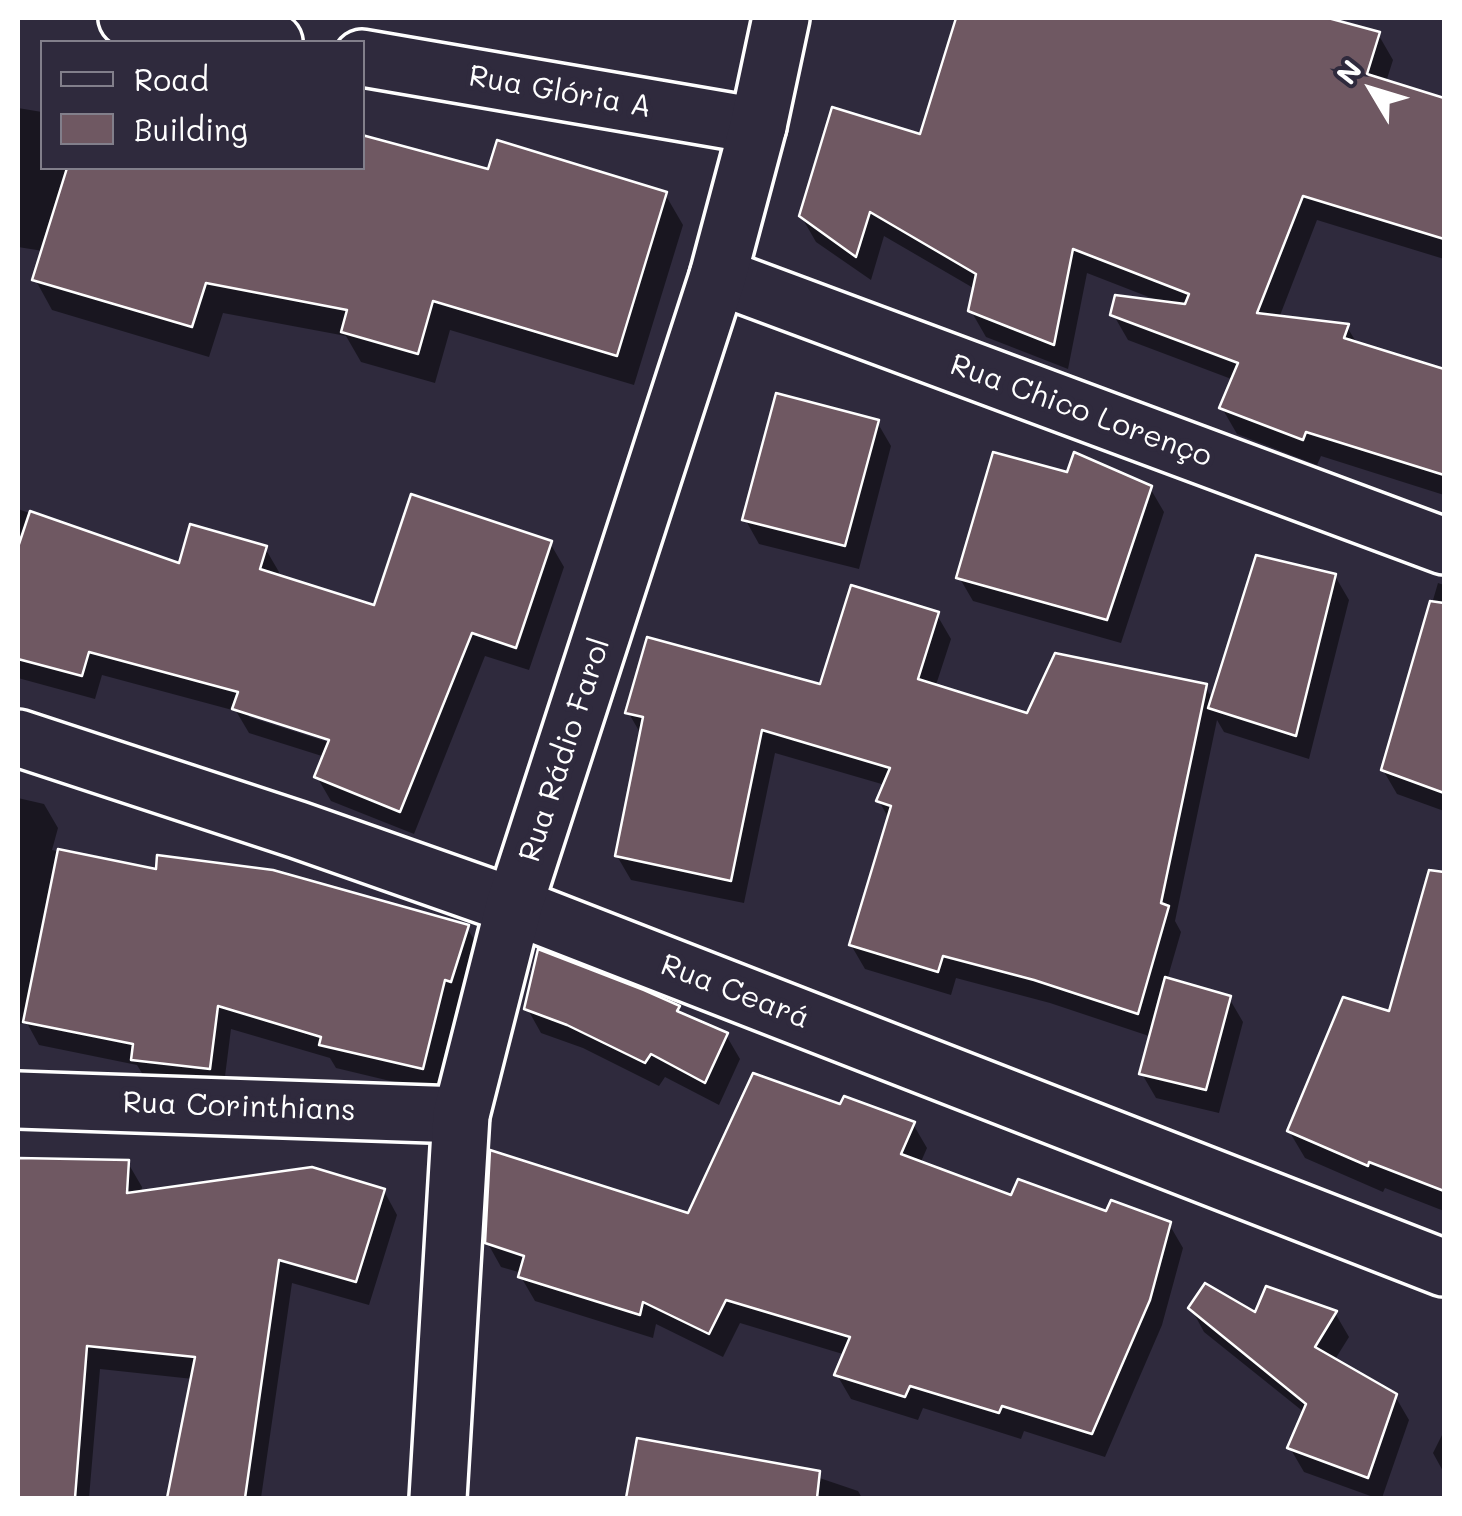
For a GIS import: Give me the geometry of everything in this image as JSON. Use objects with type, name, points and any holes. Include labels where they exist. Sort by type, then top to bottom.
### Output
[{"type":"street","points":[[127,18],[262,40]]},
{"type":"street","name":"Rua Rádio Farol","points":[[438,1498],[462,1114],[514,906],[718,276],[758,126],[781,18]]},
{"type":"street","name":"Rua Glória A","points":[[365,59],[758,126]]},
{"type":"street","name":"Rua Chico Lorenço","points":[[718,276],[1444,546]]},
{"type":"street","name":"Rua Ceará","points":[[18,738],[514,906],[1444,1268]]},
{"type":"street","name":"Rua Corinthians","points":[[18,1100],[462,1114]]},
{"type":"building","points":[[956,18],[1328,18],[1380,32],[1367,74],[1444,98],[1444,239],[1303,196],[1257,313],[1349,324],[1344,338],[1444,369],[1444,475],[1306,432],[1303,440],[1219,408],[1238,363],[1110,315],[1115,295],[1185,304],[1189,294],[1073,249],[1054,345],[968,311],[976,274],[870,212],[856,257],[799,216],[832,107],[920,134]]},
{"type":"building","points":[[365,136],[488,169],[497,140],[667,192],[617,356],[433,301],[418,354],[341,332],[347,310],[206,283],[192,327],[32,280],[66,170],[365,170]]},
{"type":"building","points":[[776,393],[879,420],[845,546],[742,520]]},
{"type":"building","points":[[993,452],[1067,472],[1074,452],[1152,486],[1107,620],[956,578]]},
{"type":"building","points":[[411,494],[552,541],[516,648],[472,633],[400,812],[314,777],[329,740],[232,709],[238,692],[89,652],[82,676],[18,659],[18,547],[30,511],[179,563],[190,524],[267,546],[260,569],[374,605]]},
{"type":"building","points":[[1256,555],[1336,574],[1296,736],[1208,708]]},
{"type":"building","points":[[851,585],[939,612],[918,679],[1027,713],[1055,653],[1207,684],[1161,903],[1169,906],[1138,1014],[943,956],[938,972],[849,945],[891,806],[876,801],[890,768],[762,730],[731,881],[615,856],[643,717],[625,713],[647,637],[820,684]]},
{"type":"building","points":[[1430,601],[1444,603],[1444,793],[1381,770]]},
{"type":"building","points":[[58,849],[156,869],[157,855],[273,870],[469,925],[451,982],[445,980],[423,1069],[319,1045],[321,1037],[218,1006],[210,1069],[131,1060],[133,1044],[23,1022]]},
{"type":"building","points":[[1429,870],[1444,872],[1444,1191],[1369,1162],[1368,1166],[1287,1131],[1343,997],[1389,1011]]},
{"type":"building","points":[[538,949],[644,990],[680,1006],[677,1011],[728,1033],[705,1083],[651,1054],[645,1063],[524,1009]]},
{"type":"building","points":[[1165,977],[1231,996],[1206,1090],[1139,1074]]},
{"type":"building","points":[[753,1073],[840,1104],[844,1096],[915,1122],[901,1154],[1011,1195],[1018,1179],[1106,1211],[1111,1200],[1171,1222],[1150,1300],[1092,1434],[1002,1406],[999,1413],[910,1386],[905,1397],[834,1375],[850,1337],[726,1300],[709,1334],[643,1302],[640,1315],[518,1277],[524,1256],[485,1243],[490,1150],[688,1213]]},
{"type":"building","points":[[18,1158],[129,1160],[127,1193],[312,1167],[385,1189],[356,1282],[279,1260],[245,1498],[167,1498],[195,1357],[87,1346],[75,1498],[18,1498]]},
{"type":"building","points":[[1205,1283],[1255,1312],[1266,1286],[1337,1311],[1315,1347],[1397,1394],[1368,1478],[1287,1448],[1306,1404],[1188,1308]]},
{"type":"building","points":[[637,1438],[820,1471],[817,1498],[626,1498]]}]
